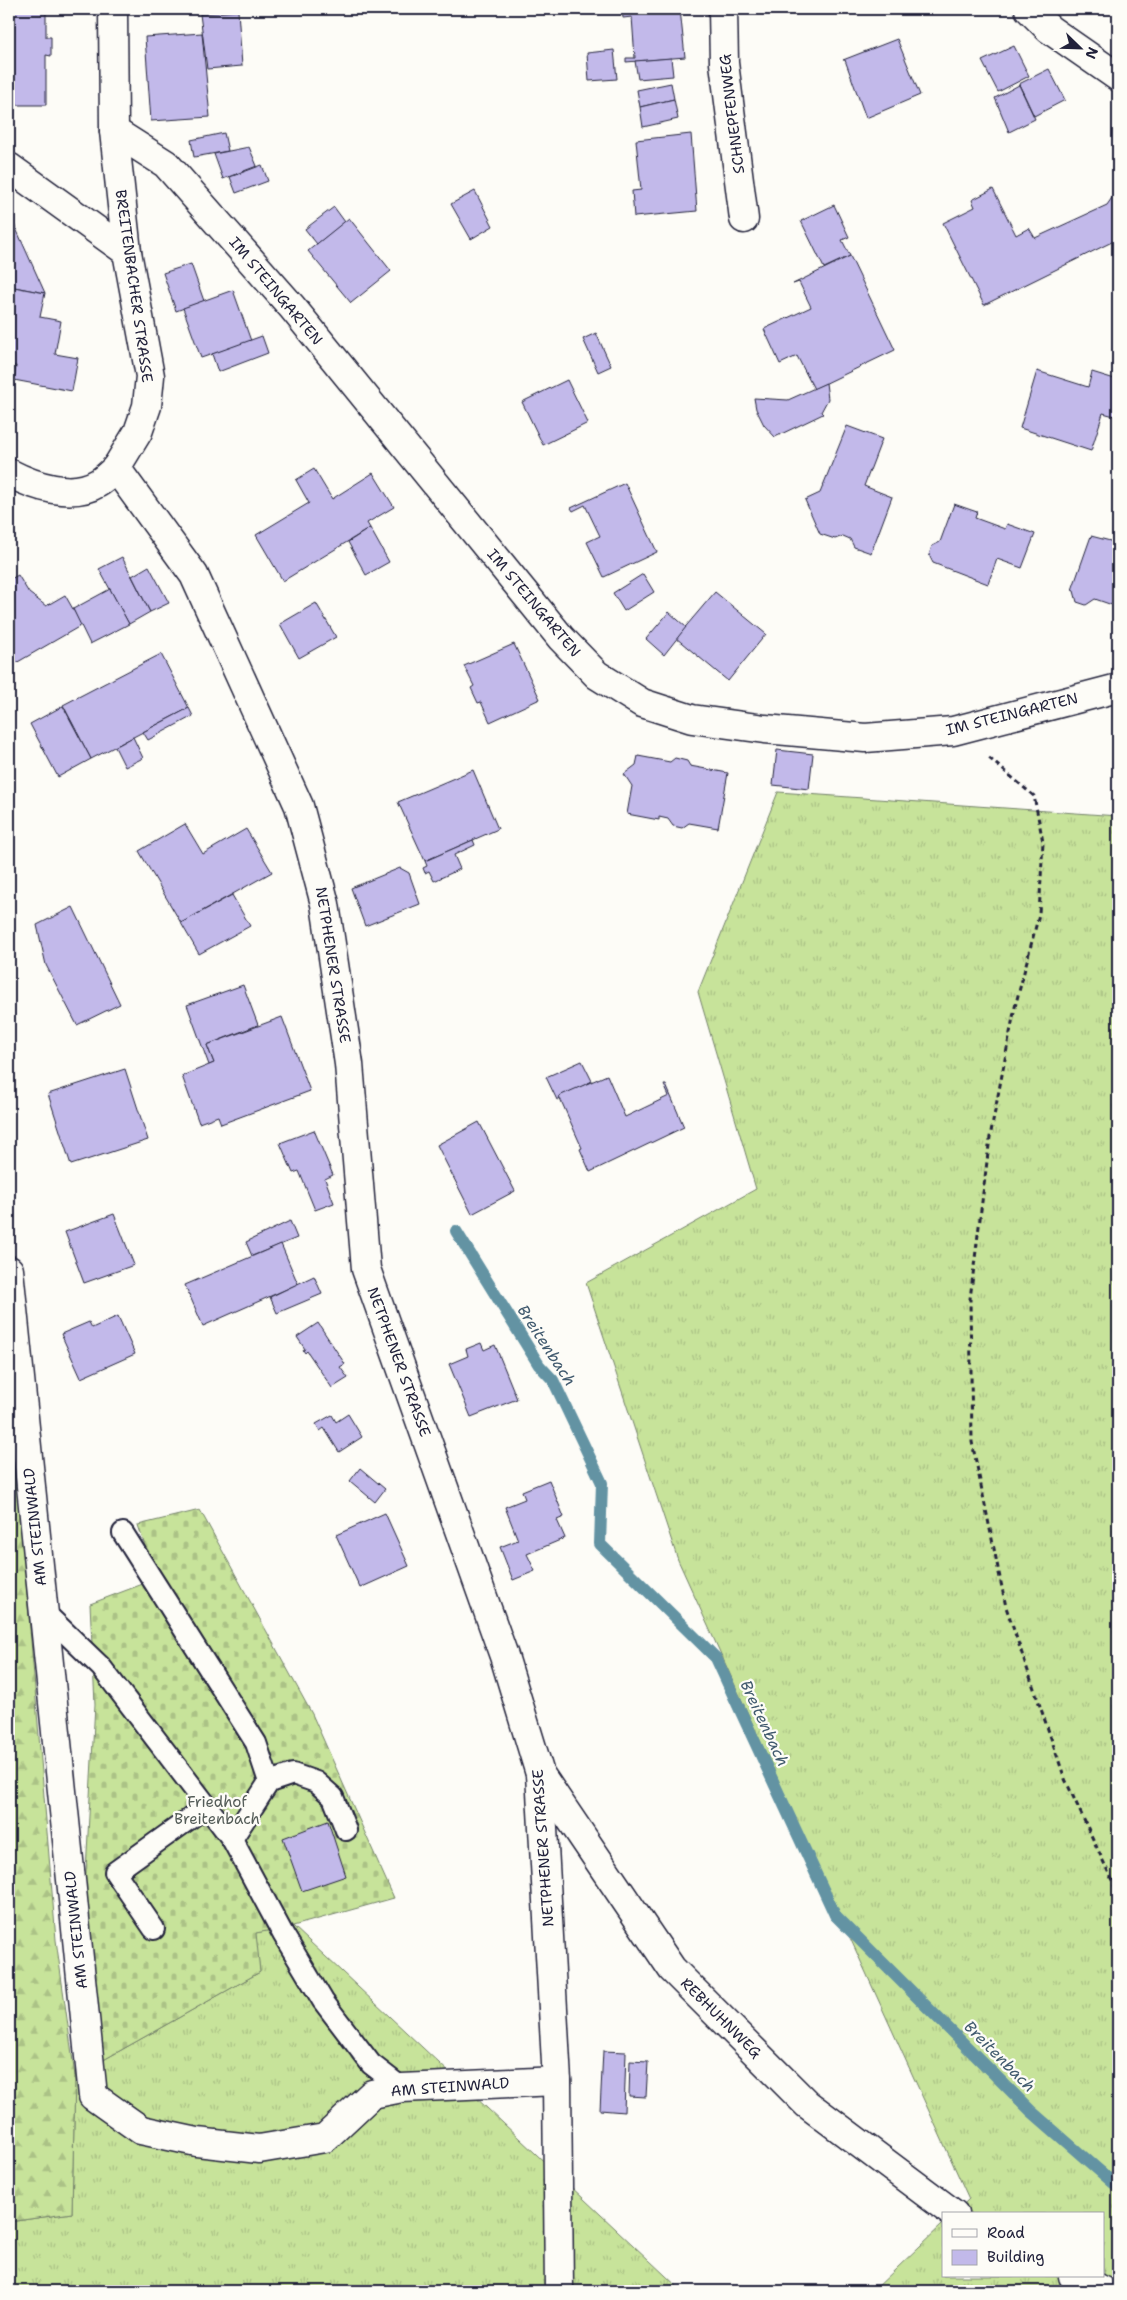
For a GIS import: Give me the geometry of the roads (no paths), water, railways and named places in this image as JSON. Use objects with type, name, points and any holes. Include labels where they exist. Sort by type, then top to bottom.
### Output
[{"type":"street","name":"BREITENBACHER STRASSE","points":[[9,473],[41,486],[78,490],[98,484],[116,468],[138,432],[148,406],[150,376],[127,252],[114,131],[113,9]]},
{"type":"street","name":"SCHNEPFENWEG","points":[[724,9],[724,63],[744,219]]},
{"type":"street","points":[[1029,9],[1049,29],[1118,77]]},
{"type":"street","name":"IM STEINGARTEN","points":[[114,131],[166,164],[292,307],[561,638],[597,675],[642,703],[692,719],[766,730],[865,738],[952,731],[1118,688]]},
{"type":"street","points":[[9,167],[127,252]]},
{"type":"street","name":"NETPHENER STRASSE","points":[[116,468],[194,574],[299,806],[325,904],[348,1055],[366,1269],[504,1656],[540,1774],[557,2081],[559,2291]]},
{"type":"street","name":"AM STEINWALD","points":[[9,1270],[93,2096],[142,2130],[197,2142],[259,2149],[325,2138],[372,2094],[402,2088],[557,2081]]},
{"type":"street","name":"REBHUHNWEG","points":[[540,1774],[672,1969],[807,2104],[951,2212]]},
{"type":"street","points":[[1077,2278],[1103,2291]]},
{"type":"lane","points":[[123,1533],[256,1744],[269,1782]]},
{"type":"lane","points":[[43,1611],[101,1667],[232,1839],[283,1934],[323,2001],[371,2064],[402,2088]]},
{"type":"lane","points":[[232,1839],[269,1782],[293,1774],[316,1782],[333,1797],[346,1830]]},
{"type":"lane","points":[[154,1929],[115,1872],[206,1807]]},
{"type":"waterway","name":"Breitenbach","points":[[456,1231],[539,1365],[553,1380],[602,1483],[600,1544],[716,1658],[835,1915],[1031,2111],[1118,2187]]},
{"type":"park label","name":"Friedhof Breitenbach","points":[[217,1810]]}]
